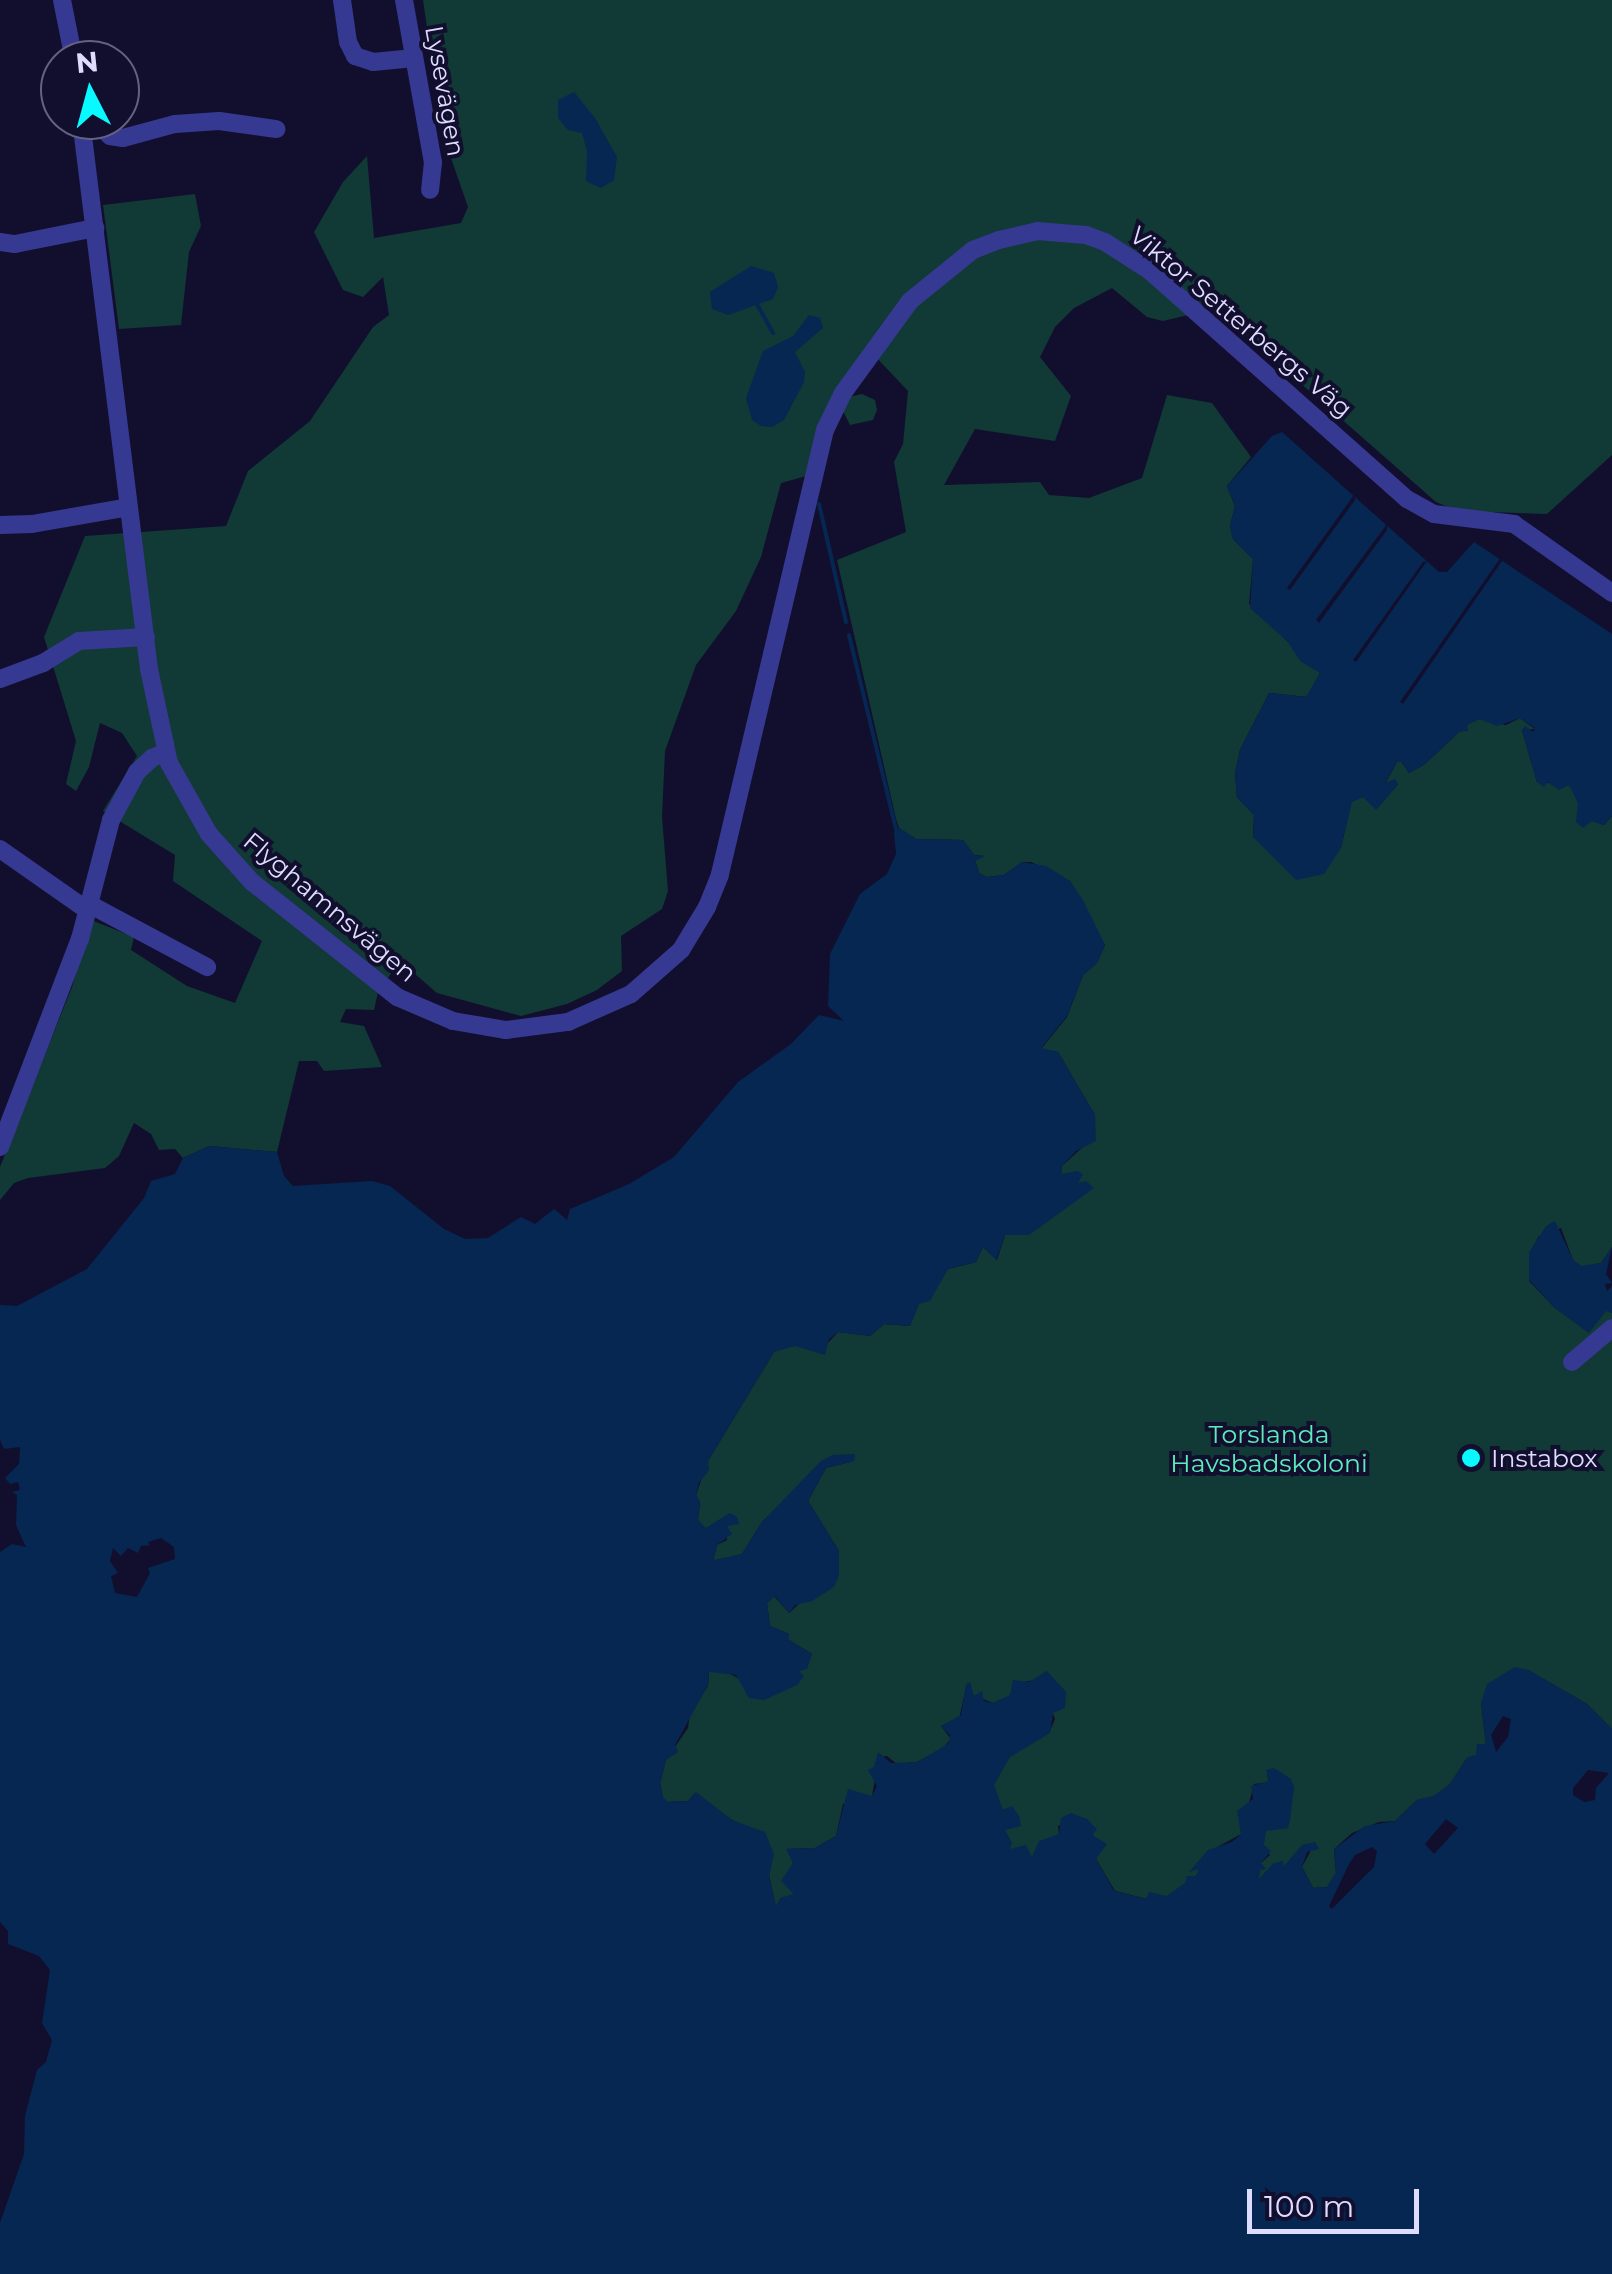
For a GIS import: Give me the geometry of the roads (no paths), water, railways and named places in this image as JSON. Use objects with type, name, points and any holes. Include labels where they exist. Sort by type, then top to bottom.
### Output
[{"type":"street","points":[[62,0],[70,40]]},
{"type":"street","points":[[342,0],[348,42],[355,56],[373,62],[414,58]]},
{"type":"street","name":"Lysevägen","points":[[404,0],[433,162],[430,190]]},
{"type":"street","points":[[140,134],[220,120],[276,129]]},
{"type":"street","name":"Flyghamnsvägen","points":[[84,140],[146,637],[166,752],[187,800],[227,856],[277,902],[409,1004],[472,1026],[522,1030],[568,1022],[619,1002],[681,950],[716,886],[819,453],[830,418],[852,380]]},
{"type":"street","points":[[0,243],[15,244],[95,228]]},
{"type":"street","name":"Viktor Setterbergs Väg","points":[[852,380],[910,301],[973,250],[1038,231],[1086,235],[1105,242],[1150,272],[1407,499],[1434,514],[1514,524],[1612,594]]},
{"type":"street","points":[[0,525],[32,524],[129,507]]},
{"type":"street","points":[[0,679],[44,664],[80,641],[146,637]]},
{"type":"street","points":[[0,1148],[48,1028],[120,799],[145,765],[166,752]]},
{"type":"street","points":[[0,848],[88,907],[207,967]]},
{"type":"street","points":[[1572,1362],[1612,1328]]},
{"type":"water","points":[[574,92],[595,118],[617,157],[614,180],[601,188],[586,181],[587,151],[582,133],[568,130],[558,118],[558,100]]},
{"type":"water","points":[[751,266],[774,273],[778,287],[773,299],[728,315],[712,309],[710,292]]},
{"type":"water","points":[[809,315],[820,318],[823,328],[795,352],[805,372],[804,382],[784,420],[772,427],[761,426],[752,420],[746,398],[763,351],[793,336]]},
{"type":"water","points":[[1282,432],[1439,572],[1447,572],[1474,542],[1612,634],[1612,816],[1604,825],[1592,821],[1583,828],[1576,822],[1578,803],[1569,785],[1559,790],[1547,782],[1544,787],[1537,782],[1522,730],[1525,726],[1533,732],[1535,728],[1520,718],[1497,726],[1479,719],[1409,773],[1402,762],[1397,762],[1385,783],[1395,779],[1398,784],[1376,810],[1363,797],[1352,802],[1341,848],[1324,874],[1296,880],[1253,837],[1254,815],[1237,797],[1235,773],[1240,750],[1269,693],[1306,697],[1320,673],[1300,661],[1288,642],[1250,608],[1253,559],[1232,538],[1230,526],[1235,506],[1227,486],[1272,436]]},
{"type":"water","points":[[899,828],[916,839],[963,840],[974,855],[985,856],[975,861],[979,873],[987,877],[1004,875],[1022,862],[1046,866],[1070,881],[1083,900],[1105,945],[1097,963],[1083,975],[1067,1016],[1041,1048],[1058,1052],[1095,1115],[1096,1141],[1076,1151],[1062,1166],[1061,1174],[1078,1171],[1083,1174],[1078,1183],[1086,1181],[1094,1188],[1029,1235],[1005,1235],[996,1260],[983,1247],[976,1262],[948,1269],[930,1301],[919,1304],[910,1326],[884,1324],[870,1336],[838,1332],[829,1339],[825,1355],[795,1346],[774,1352],[708,1461],[709,1470],[696,1495],[700,1502],[698,1520],[706,1528],[730,1513],[737,1517],[739,1524],[727,1526],[732,1534],[717,1545],[713,1560],[742,1554],[762,1522],[821,1461],[833,1455],[855,1454],[854,1461],[826,1468],[808,1501],[839,1551],[839,1575],[834,1587],[812,1601],[795,1605],[789,1613],[775,1596],[767,1603],[770,1626],[789,1634],[789,1640],[812,1654],[807,1669],[799,1671],[804,1676],[797,1685],[764,1700],[749,1698],[736,1675],[709,1672],[708,1685],[675,1745],[678,1752],[666,1760],[660,1783],[663,1798],[668,1802],[688,1801],[696,1792],[732,1820],[765,1832],[774,1854],[769,1876],[776,1906],[780,1898],[794,1894],[781,1881],[793,1863],[786,1849],[815,1848],[836,1836],[848,1789],[872,1796],[877,1786],[868,1770],[874,1767],[878,1752],[891,1763],[918,1762],[949,1743],[950,1735],[941,1726],[961,1715],[966,1684],[970,1682],[974,1696],[982,1691],[984,1701],[993,1703],[1010,1695],[1013,1680],[1029,1682],[1047,1671],[1066,1692],[1065,1708],[1053,1713],[1050,1733],[1010,1757],[994,1785],[1003,1810],[1012,1806],[1019,1816],[1021,1826],[1005,1830],[1012,1843],[1010,1849],[1026,1845],[1032,1857],[1039,1841],[1059,1834],[1061,1818],[1071,1813],[1087,1819],[1097,1829],[1092,1835],[1107,1844],[1096,1859],[1114,1891],[1146,1899],[1149,1892],[1167,1896],[1185,1883],[1187,1876],[1197,1876],[1198,1869],[1189,1872],[1208,1850],[1232,1842],[1241,1834],[1237,1811],[1253,1799],[1251,1786],[1269,1781],[1266,1770],[1274,1768],[1291,1779],[1294,1787],[1290,1820],[1288,1828],[1266,1831],[1264,1845],[1271,1851],[1261,1863],[1266,1869],[1260,1870],[1259,1879],[1274,1863],[1283,1861],[1284,1866],[1302,1845],[1315,1842],[1319,1849],[1307,1852],[1302,1867],[1313,1888],[1327,1887],[1336,1873],[1334,1849],[1365,1826],[1395,1821],[1417,1800],[1434,1796],[1450,1784],[1468,1757],[1476,1755],[1477,1744],[1486,1744],[1481,1703],[1487,1684],[1515,1667],[1528,1670],[1587,1704],[1612,1729],[1612,2274],[0,2274],[0,2223],[24,2154],[25,2116],[37,2070],[46,2062],[52,2040],[42,2023],[50,1970],[39,1956],[8,1944],[8,1931],[0,1922],[0,1552],[12,1544],[26,1547],[16,1525],[17,1495],[12,1492],[20,1490],[18,1482],[10,1484],[5,1478],[19,1464],[20,1447],[4,1449],[0,1440],[0,1305],[17,1306],[87,1269],[144,1198],[151,1181],[175,1174],[183,1158],[209,1146],[277,1152],[284,1176],[293,1186],[372,1181],[390,1186],[444,1229],[465,1239],[488,1238],[521,1217],[535,1224],[554,1209],[567,1220],[570,1209],[629,1184],[674,1157],[738,1082],[791,1044],[819,1015],[844,1021],[828,1006],[830,954],[860,894],[887,874],[896,854],[894,832]],"holes":[[[161,1538],[174,1547],[175,1559],[148,1568],[150,1573],[137,1597],[115,1593],[111,1576],[118,1573],[110,1561],[113,1548],[121,1556],[128,1548],[138,1553],[141,1546],[150,1545],[148,1542]],[[1503,1716],[1511,1719],[1508,1737],[1496,1752],[1491,1735]],[[1588,1770],[1609,1773],[1596,1788],[1595,1800],[1584,1802],[1573,1795],[1573,1788]],[[1446,1819],[1458,1828],[1434,1854],[1425,1844]],[[1372,1847],[1377,1851],[1374,1867],[1332,1909],[1329,1906],[1355,1855]]]},
{"type":"water","points":[[1555,1221],[1573,1260],[1581,1266],[1601,1263],[1612,1247],[1606,1274],[1612,1283],[1605,1284],[1607,1291],[1612,1286],[1612,1313],[1606,1311],[1589,1333],[1555,1308],[1529,1280],[1529,1253],[1546,1226]]},
{"type":"waterway","points":[[758,306],[773,333]]},
{"type":"waterway","points":[[819,504],[846,622]]},
{"type":"waterway","points":[[849,635],[896,830]]},
{"type":"place","name":"Instabox","points":[[1471,1458]]},
{"type":"park label","name":"Torslanda Havsbadskoloni","points":[[1269,1450]]}]
